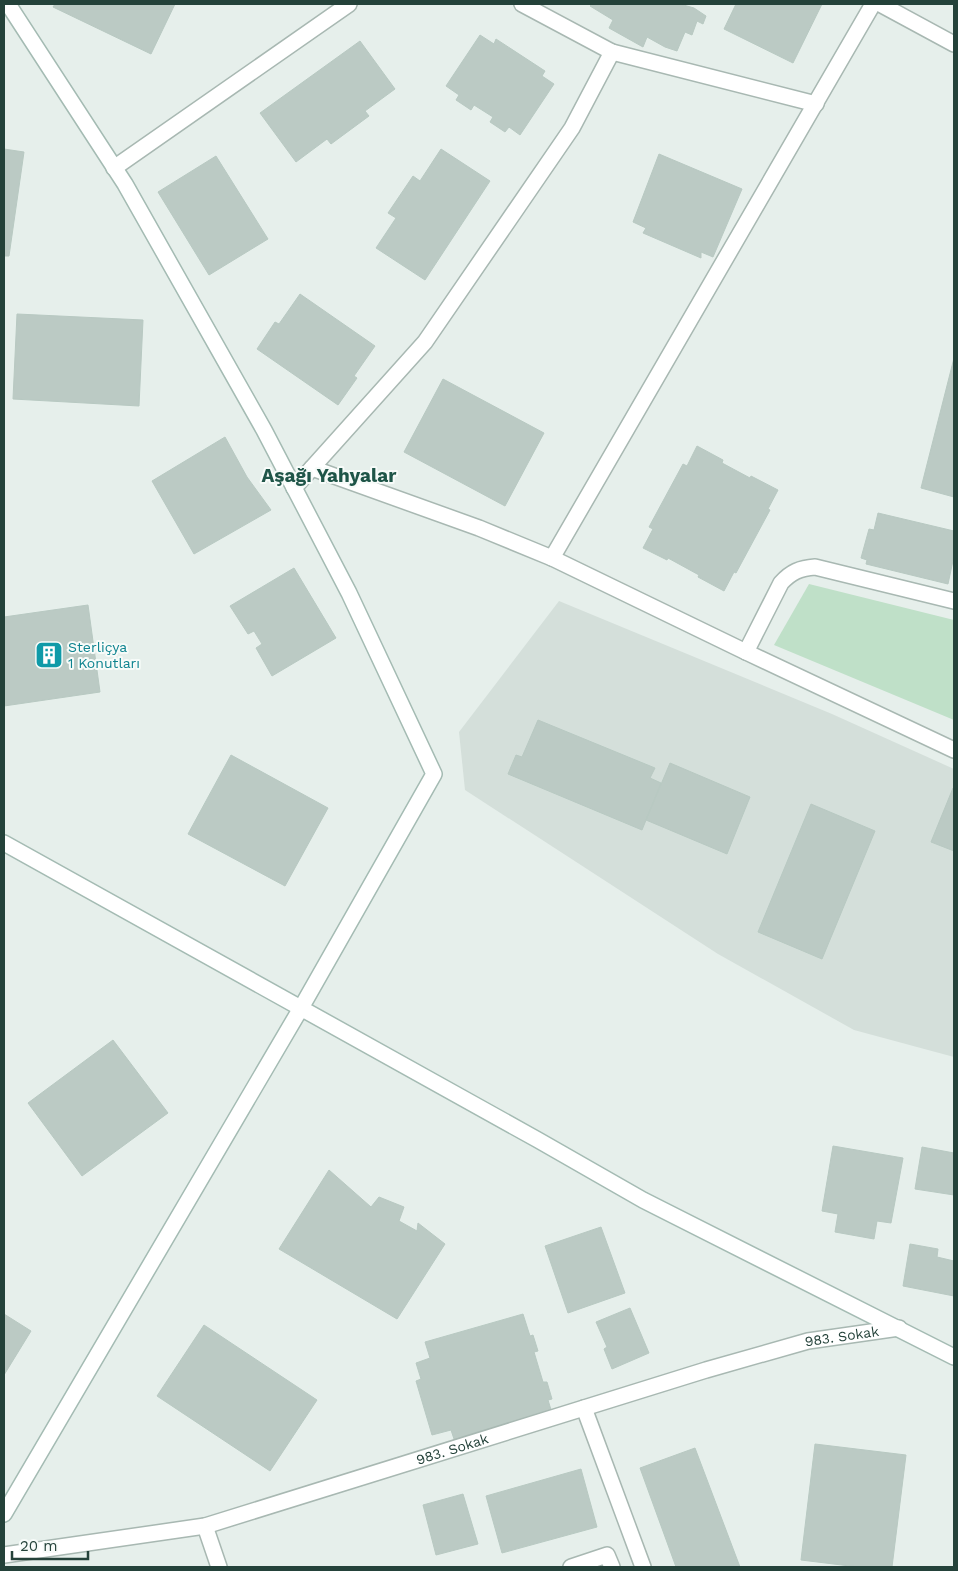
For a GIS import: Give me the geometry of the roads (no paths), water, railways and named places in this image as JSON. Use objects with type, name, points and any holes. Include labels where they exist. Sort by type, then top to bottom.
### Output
[{"type":"street","points":[[4,1514],[301,1008],[434,774],[349,593],[264,430],[129,192],[8,4]]},
{"type":"street","points":[[114,168],[349,4]]},
{"type":"street","points":[[522,4],[612,52],[816,104]]},
{"type":"street","points":[[552,558],[873,4]]},
{"type":"street","points":[[880,4],[954,44]]},
{"type":"street","points":[[294,488],[425,342],[572,128],[612,52]]},
{"type":"street","points":[[312,468],[479,528],[552,558],[954,750]]},
{"type":"street","points":[[746,652],[781,583],[796,570],[815,568],[954,601]]},
{"type":"street","points":[[4,842],[643,1200],[954,1357]]},
{"type":"street","name":"983. Sokak","points":[[4,1555],[205,1526],[584,1408],[808,1341],[899,1328]]},
{"type":"street","points":[[584,1408],[643,1567]]},
{"type":"street","points":[[205,1526],[219,1567]]},
{"type":"street","points":[[571,1567],[606,1555],[612,1567]]},
{"type":"place","name":"Sterliçya 1 Konutları","points":[[49,655]]},
{"type":"district","name":"Aşağı Yahyalar","points":[[329,475]]}]
